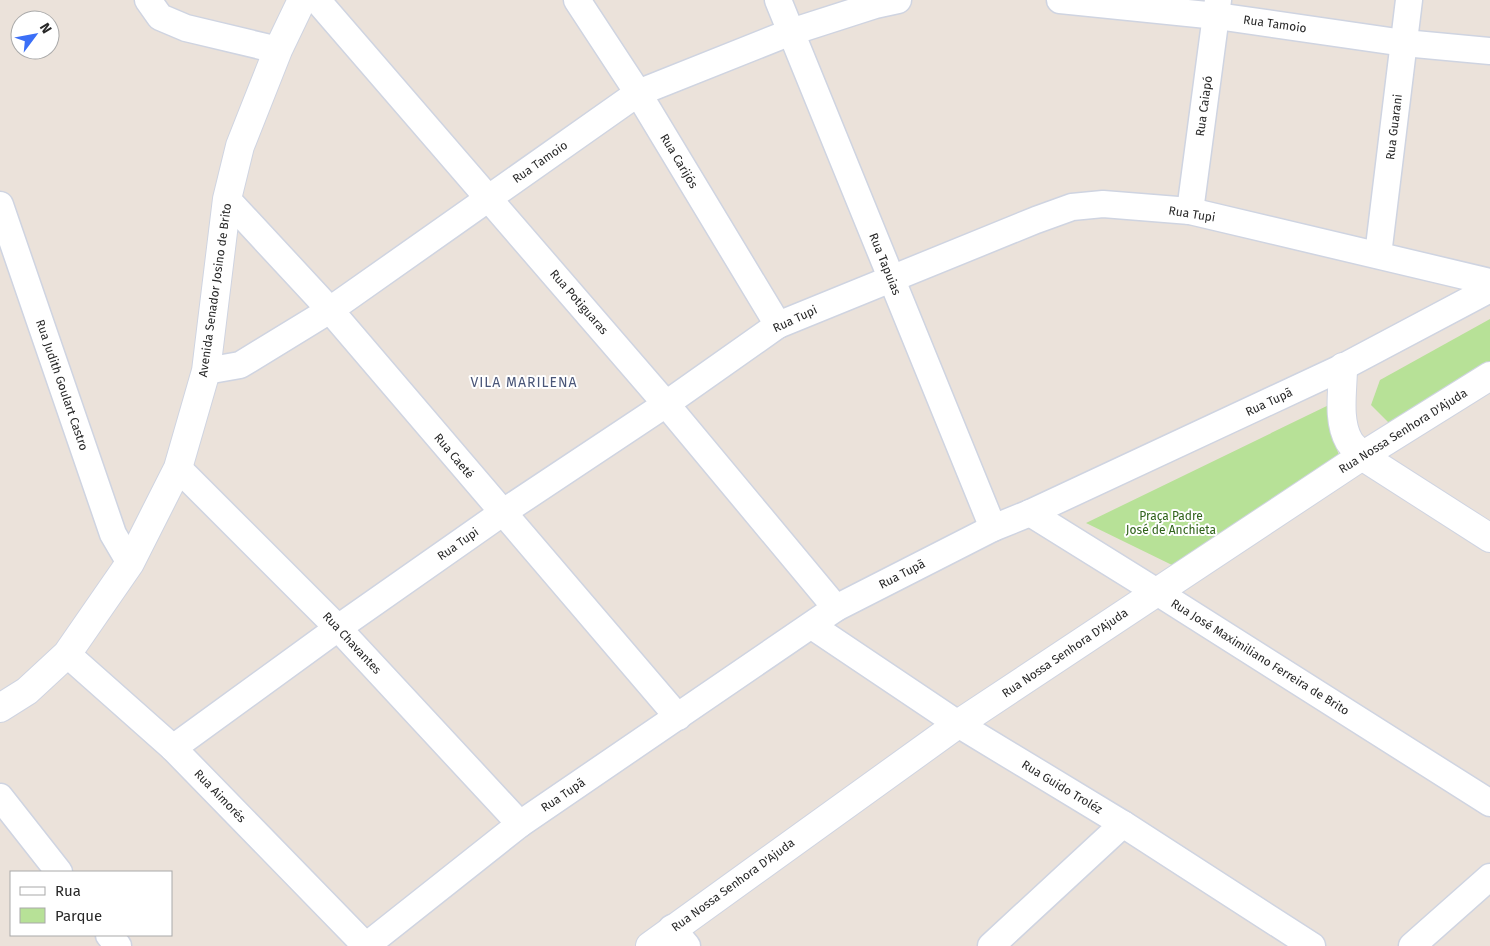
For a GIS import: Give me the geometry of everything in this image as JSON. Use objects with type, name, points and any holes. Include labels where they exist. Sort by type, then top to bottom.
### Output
[{"type":"street","points":[[148,0],[160,16],[186,28],[278,50]]},
{"type":"street","name":"Avenida Senador Josino de Brito","points":[[0,708],[27,691],[67,654],[130,563],[178,468],[206,371],[227,199],[240,146],[278,50],[302,0]]},
{"type":"street","name":"Rua Potiguaras","points":[[317,0],[666,404],[836,608]]},
{"type":"street","name":"Rua Carijós","points":[[577,0],[638,94],[778,325]]},
{"type":"street","name":"Rua Tapuias","points":[[778,0],[993,528]]},
{"type":"street","name":"Rua Tamoio","points":[[206,371],[240,365],[330,310],[638,94],[791,32],[875,5],[898,0]]},
{"type":"street","name":"Rua Tamoio","points":[[1060,0],[1218,8],[1404,43],[1490,51]]},
{"type":"street","name":"Rua Guarani","points":[[1378,255],[1409,0]]},
{"type":"street","name":"Rua Caiapó","points":[[1190,211],[1218,8]]},
{"type":"street","name":"Rua Caeté","points":[[227,199],[330,310],[678,717]]},
{"type":"street","name":"Rua Judith Goulart Castro","points":[[0,204],[113,534],[130,563]]},
{"type":"street","name":"Rua Tupi","points":[[173,748],[338,628],[502,513],[666,404],[778,325],[1072,207],[1103,204],[1190,211],[1490,282]]},
{"type":"street","name":"Rua Tupã","points":[[366,946],[520,824],[836,608],[993,528],[1030,513],[1343,367],[1490,289]]},
{"type":"street","points":[[1343,367],[1342,415],[1344,429],[1349,441],[1362,456],[1490,538]]},
{"type":"street","name":"Rua Nossa Senhora D'Ajuda","points":[[650,946],[680,937],[958,724],[1362,456],[1490,376]]},
{"type":"street","name":"Rua Chavantes","points":[[178,468],[338,628],[520,824]]},
{"type":"street","name":"Rua José Maximiliano Ferreira de Brito","points":[[1030,513],[1490,803]]},
{"type":"street","name":"Rua Guido Troléz","points":[[812,626],[958,724],[1123,824],[1312,946]]},
{"type":"street","name":"Rua Aimorés","points":[[67,654],[173,748],[366,946]]},
{"type":"street","points":[[0,797],[58,871]]},
{"type":"street","points":[[991,946],[1123,824]]},
{"type":"street","points":[[1412,946],[1490,876]]},
{"type":"street","points":[[110,936],[118,946]]},
{"type":"green space","points":[[1490,319],[1490,366],[1394,428],[1371,405],[1380,380]]},
{"type":"green space","name":"Praça Padre José de Anchieta","points":[[1333,403],[1334,441],[1340,458],[1172,565],[1086,523]]},
{"type":"district","name":"VILA MARILENA","points":[[524,382]]}]
